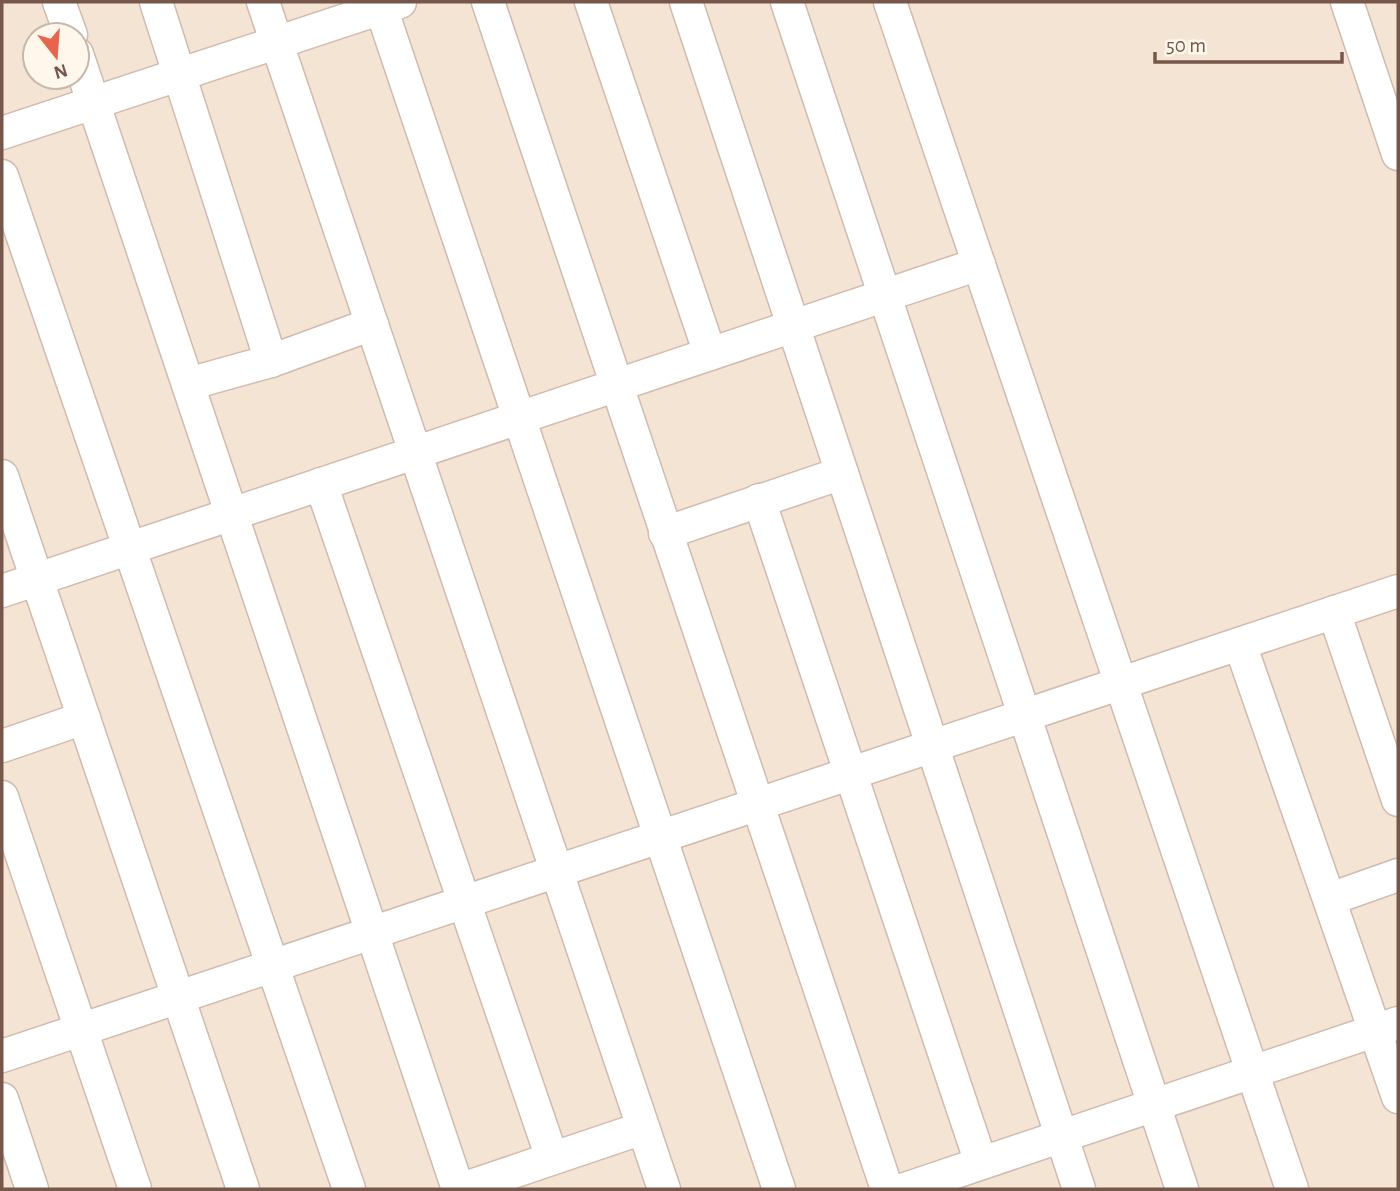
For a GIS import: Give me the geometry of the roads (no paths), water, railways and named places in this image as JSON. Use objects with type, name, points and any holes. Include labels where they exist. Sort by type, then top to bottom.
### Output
[{"type":"street","points":[[59,2],[66,21]]},
{"type":"street","points":[[156,2],[271,361]]},
{"type":"street","points":[[263,2],[664,1189]]},
{"type":"street","points":[[488,2],[887,1189]]},
{"type":"street","points":[[591,2],[710,354]]},
{"type":"street","points":[[686,2],[1080,1189]]},
{"type":"street","points":[[787,2],[1182,1189]]},
{"type":"street","points":[[890,2],[1292,1189]]},
{"type":"street","points":[[1347,2],[1396,140]]},
{"type":"street","points":[[2,133],[387,4],[519,418],[779,1189]]},
{"type":"street","points":[[89,91],[460,1189],[643,1128]]},
{"type":"street","points":[[2,176],[349,1189]]},
{"type":"street","points":[[2,591],[979,264]]},
{"type":"street","points":[[188,384],[271,361],[372,324]]},
{"type":"street","points":[[665,533],[842,472]]},
{"type":"street","points":[[2,475],[243,1189]]},
{"type":"street","points":[[321,484],[552,1158]]},
{"type":"street","points":[[759,500],[981,1163]]},
{"type":"street","points":[[2,1056],[1398,591]]},
{"type":"street","points":[[1334,612],[1398,800]]},
{"type":"street","points":[[1240,643],[1329,899],[1387,1027],[1398,1097]]},
{"type":"street","points":[[2,746],[84,718]]},
{"type":"street","points":[[2,797],[135,1189]]},
{"type":"street","points":[[1329,899],[1398,875]]},
{"type":"street","points":[[905,1189],[1387,1027]]},
{"type":"street","points":[[2,1099],[32,1189]]}]
